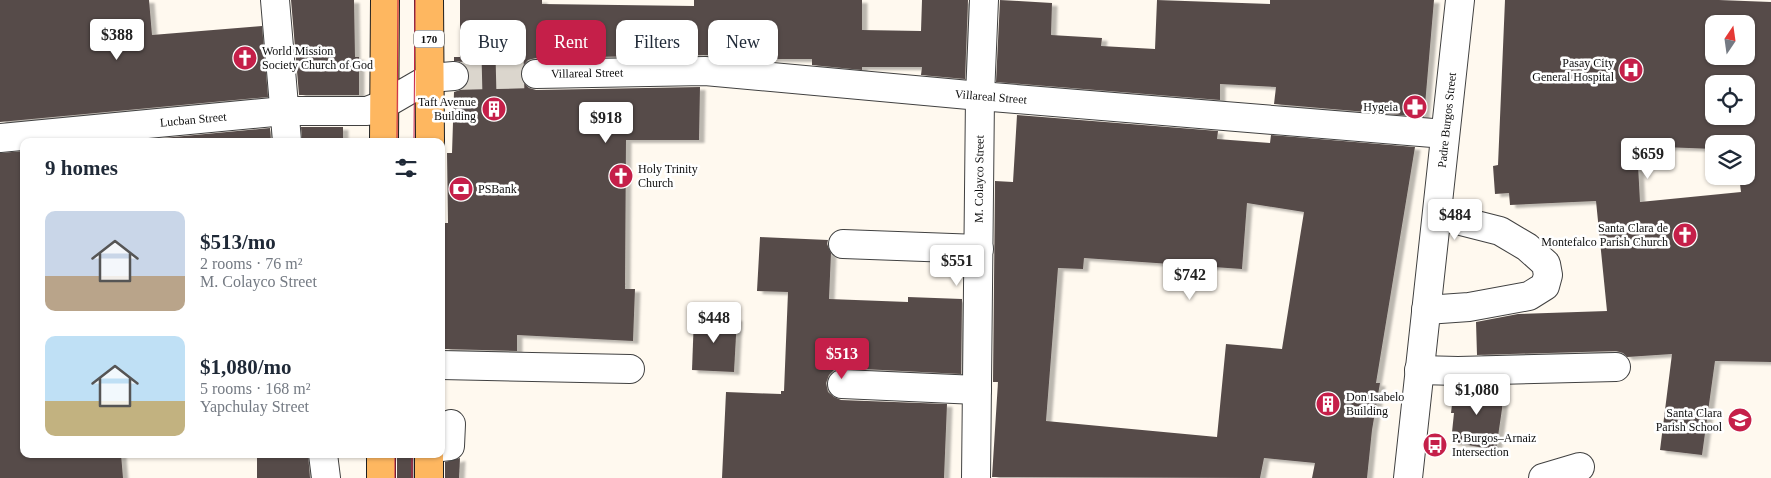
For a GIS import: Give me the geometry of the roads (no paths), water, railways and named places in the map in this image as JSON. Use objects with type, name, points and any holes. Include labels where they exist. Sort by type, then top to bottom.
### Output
[{"type":"main road","points":[[384,138],[385,0]]},
{"type":"main road","name":"170","points":[[429,0],[442,77],[431,138]]},
{"type":"main road","points":[[381,458],[381,478]]},
{"type":"main road","points":[[429,458],[429,478]]},
{"type":"street","points":[[275,0],[287,138]]},
{"type":"street","name":"M. Colayco Street","points":[[976,478],[980,96],[984,0]]},
{"type":"street","name":"Padre Burgos Street","points":[[1408,478],[1460,0]]},
{"type":"street","name":"Villareal Street","points":[[536,74],[705,71],[980,96],[1445,134]]},
{"type":"street","points":[[385,104],[442,77]]},
{"type":"street","name":"Lucban Street","points":[[0,138],[284,111],[367,111],[385,104]]},
{"type":"street","points":[[1426,310],[1469,307],[1529,296],[1545,286],[1548,276],[1546,264],[1527,247],[1500,232],[1436,215]]},
{"type":"street","points":[[843,244],[979,248]]},
{"type":"street","points":[[445,365],[630,369]]},
{"type":"street","points":[[1419,370],[1458,371],[1616,367]]},
{"type":"street","points":[[842,384],[977,390]]},
{"type":"street","points":[[324,458],[326,478]]},
{"type":"street","points":[[1544,478],[1580,467]]},
{"type":"tunnel","points":[[454,76],[536,74]]},
{"type":"tram line","points":[[397,138],[398,0]]},
{"type":"tram line","points":[[414,138],[415,0]]},
{"type":"tram line","points":[[395,458],[395,478]]},
{"type":"tram line","points":[[412,458],[412,478]]},
{"type":"place","name":"World Mission Society Church of God","points":[[245,58]]},
{"type":"place","name":"Pasay City General Hospital","points":[[1631,70]]},
{"type":"place","name":"Hygeia","points":[[1415,107]]},
{"type":"place","name":"Taft Avenue Building","points":[[494,109]]},
{"type":"place","name":"Holy Trinity Church","points":[[621,176]]},
{"type":"place","name":"PSBank","points":[[461,189]]},
{"type":"place","name":"Santa Clara de Montefalco Parish Church","points":[[1685,235]]},
{"type":"place","name":"Don Isabelo Building","points":[[1328,404]]},
{"type":"place","name":"Santa Clara Parish School","points":[[1740,420]]},
{"type":"place","name":"P. Burgos–Arnaiz Intersection","points":[[1435,445]]}]
